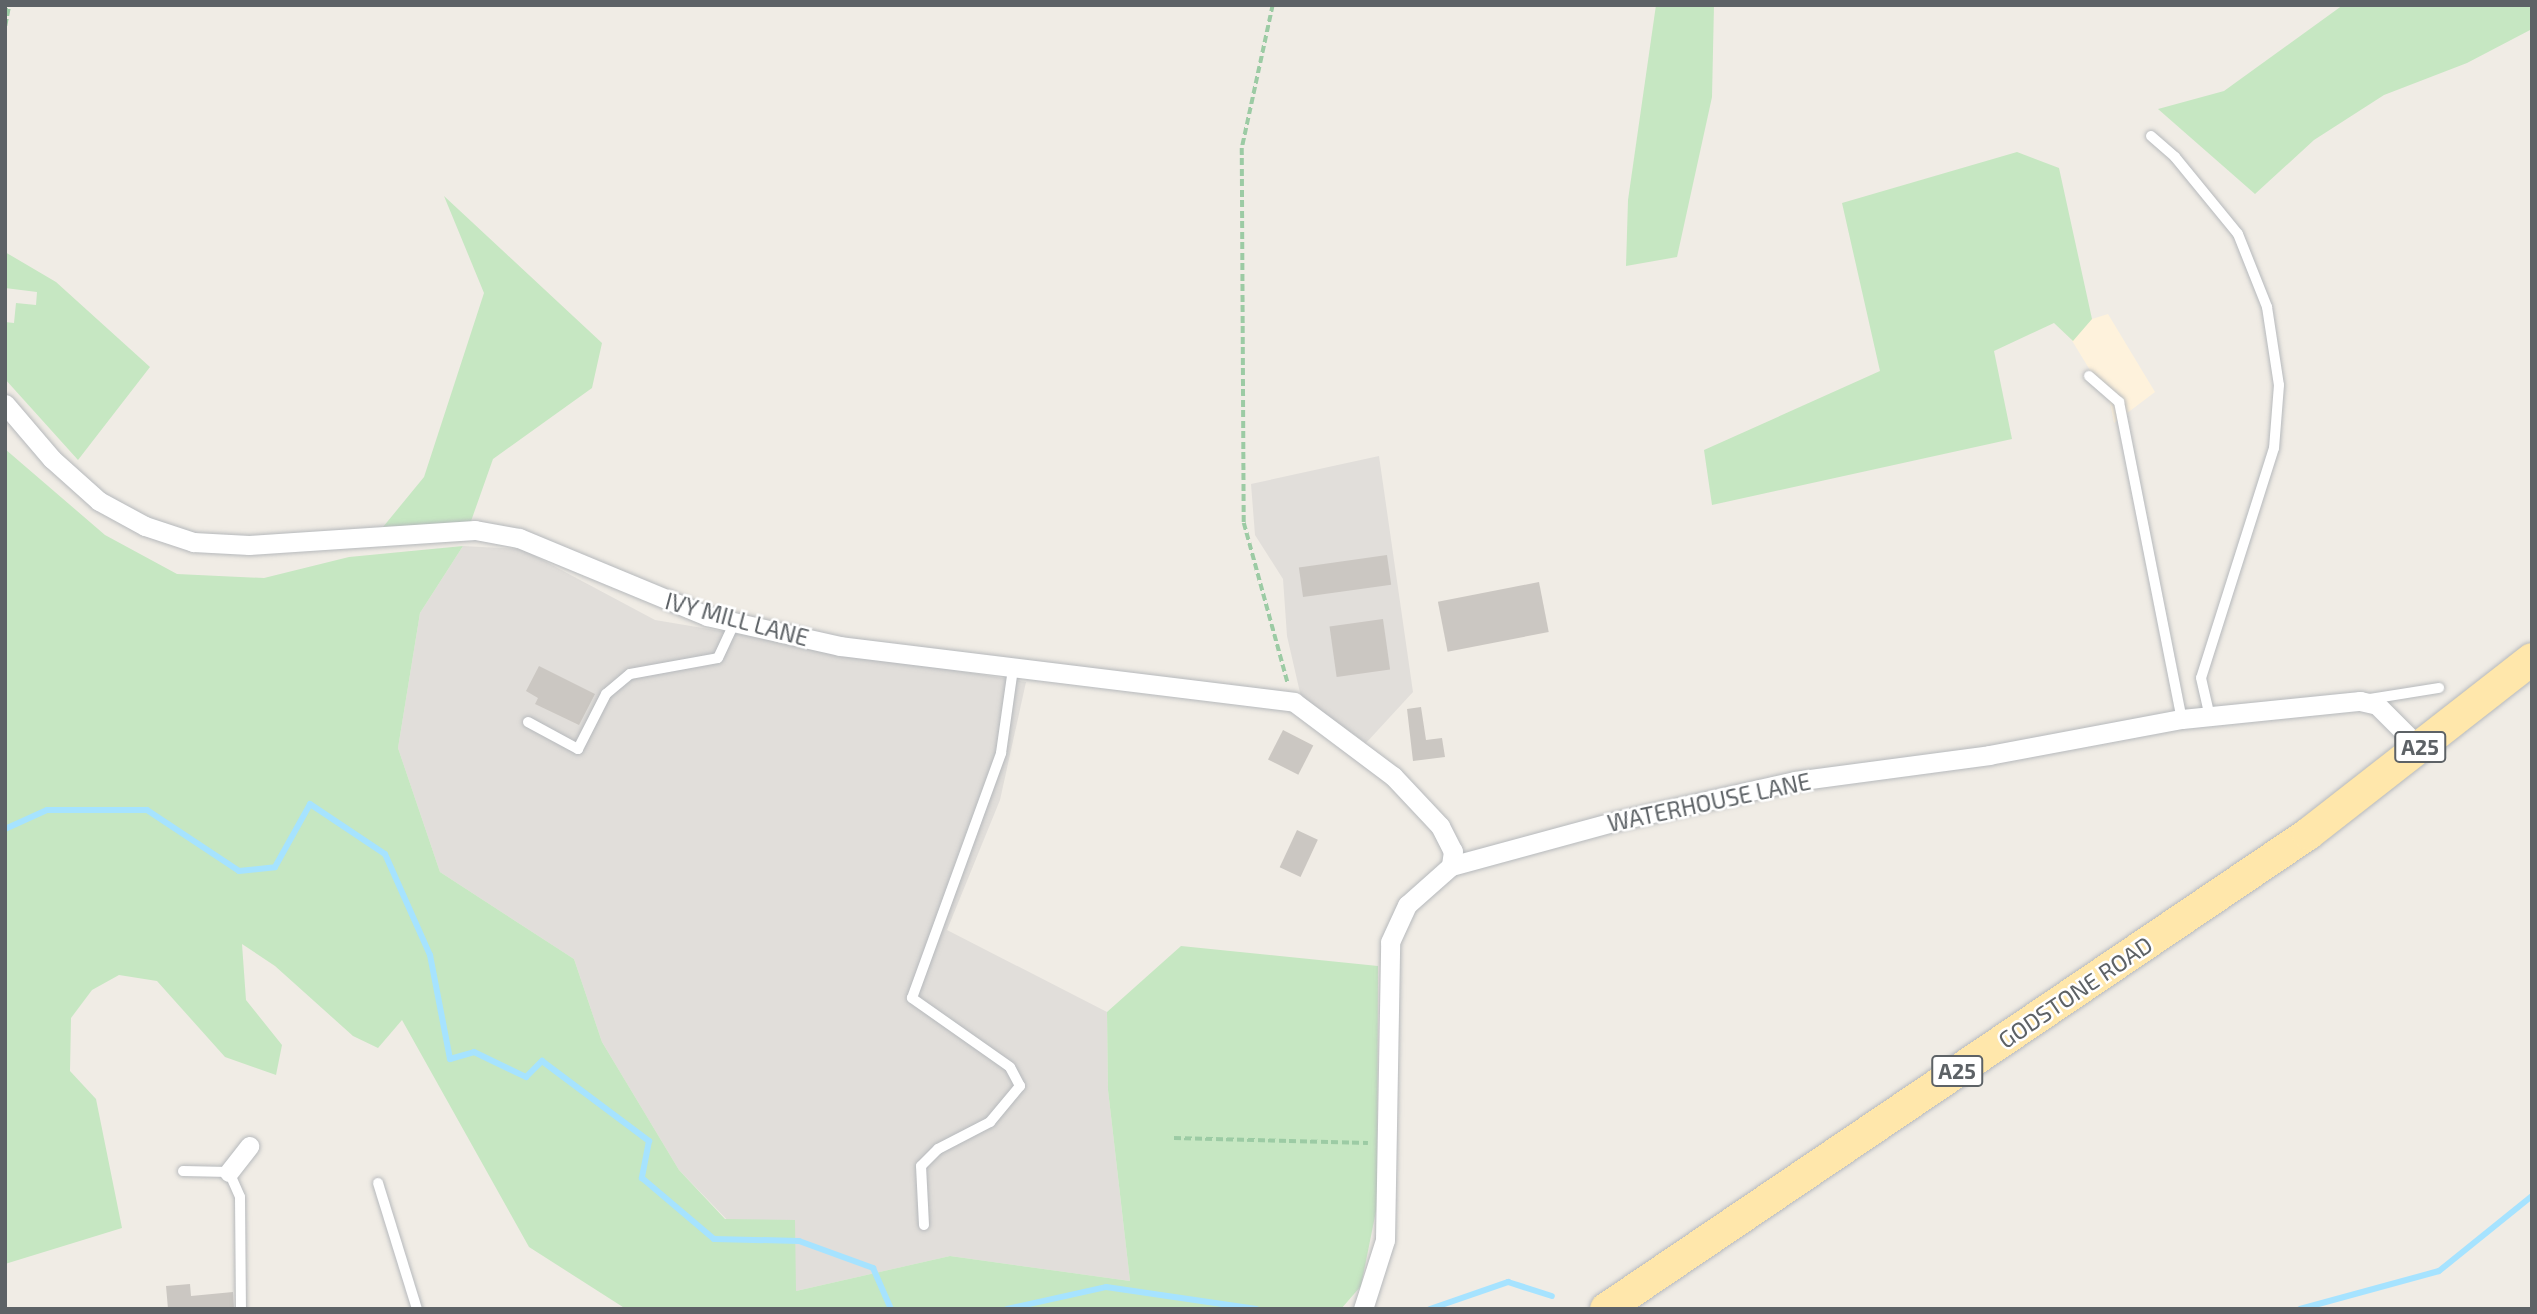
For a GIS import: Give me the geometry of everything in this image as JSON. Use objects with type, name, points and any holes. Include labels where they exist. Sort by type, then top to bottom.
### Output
[{"type":"main road","name":"GODSTONE ROAD","points":[[1606,1309],[2297,842],[2532,659]]},
{"type":"street","name":"IVY MILL LANE","points":[[5,404],[52,459],[99,500],[145,526],[193,542],[249,545],[475,530],[519,538],[649,596],[735,622],[840,646],[1294,702]]},
{"type":"street","points":[[2360,701],[2377,705],[2420,747]]},
{"type":"street","name":"WATERHOUSE LANE","points":[[1363,1309],[1385,1240],[1390,942],[1407,905],[1451,866],[1616,821],[1795,781],[1989,755],[2182,719],[2360,701]]},
{"type":"street","points":[[1294,702],[1393,776],[1440,826],[1453,852],[1451,866]]},
{"type":"street","points":[[229,1172],[248,1146]]},
{"type":"lane","points":[[2151,136],[2238,234],[2267,307],[2279,385],[2274,448],[2201,678],[2210,716]]},
{"type":"lane","points":[[2088,376],[2119,402],[2182,719]]},
{"type":"lane","points":[[528,722],[578,749],[606,694],[630,674],[718,658],[735,622]]},
{"type":"lane","points":[[924,1225],[921,1166],[938,1149],[990,1122],[1020,1086],[1010,1067],[912,998],[998,763],[1013,669]]},
{"type":"lane","points":[[2360,701],[2439,688]]},
{"type":"lane","points":[[183,1171],[229,1172],[240,1198],[241,1309]]},
{"type":"lane","points":[[378,1183],[417,1309]]},
{"type":"path","points":[[5,26],[9,5]]},
{"type":"path","points":[[1273,5],[1242,148],[1244,523],[1294,702]]},
{"type":"path","points":[[1174,1138],[1387,1145]]},
{"type":"shaded area","points":[[2108,314],[2155,392],[2114,423],[2110,403],[2071,339],[2092,319]]},
{"type":"shaded area","points":[[1379,456],[1413,692],[1366,743],[1301,697],[1287,636],[1283,579],[1255,535],[1251,484]]},
{"type":"shaded area","points":[[463,546],[522,549],[655,620],[1026,682],[1000,800],[947,930],[1107,1012],[1108,1090],[1130,1281],[950,1256],[796,1291],[679,1170],[602,1042],[574,959],[440,872],[398,748],[420,613]]},
{"type":"green space","points":[[1656,5],[1714,5],[1712,97],[1677,257],[1626,266],[1628,200]]},
{"type":"green space","points":[[2343,5],[2532,5],[2532,29],[2467,63],[2384,95],[2314,140],[2255,194],[2158,109],[2224,91]]},
{"type":"green space","points":[[2017,152],[2059,168],[2092,319],[2073,341],[2054,323],[1994,351],[2012,439],[1712,505],[1704,450],[1880,371],[1842,203]]},
{"type":"green space","points":[[444,196],[602,343],[592,388],[493,459],[470,524],[383,527],[424,477],[484,293]]},
{"type":"green space","points":[[5,252],[56,282],[150,367],[78,460],[5,379],[5,322],[14,323],[16,303],[36,305],[37,292],[5,288]]},
{"type":"green space","points":[[5,449],[105,535],[177,574],[264,578],[349,557],[463,546],[420,613],[398,748],[440,872],[574,959],[602,1042],[679,1170],[725,1219],[795,1220],[796,1291],[950,1256],[1130,1281],[1108,1090],[1107,1012],[1181,946],[1378,966],[1377,1206],[1361,1286],[1341,1309],[626,1309],[529,1247],[402,1020],[378,1048],[353,1036],[275,966],[242,944],[246,1000],[282,1045],[276,1075],[225,1057],[157,981],[119,975],[92,990],[71,1018],[70,1071],[96,1099],[122,1228],[5,1264]]},
{"type":"building","points":[[1387,555],[1391,585],[1303,597],[1299,567]]},
{"type":"building","points":[[1539,582],[1549,632],[1448,652],[1438,602]]},
{"type":"building","points":[[1383,619],[1390,670],[1337,677],[1330,627]]},
{"type":"building","points":[[539,666],[595,694],[579,725],[535,704],[538,698],[526,691]]},
{"type":"building","points":[[1421,707],[1426,740],[1442,738],[1445,757],[1413,761],[1407,709]]},
{"type":"building","points":[[1283,730],[1313,745],[1298,775],[1268,759]]},
{"type":"building","points":[[1297,830],[1318,840],[1301,877],[1280,867]]},
{"type":"building","points":[[190,1284],[191,1296],[233,1292],[234,1309],[168,1309],[166,1286]]},
{"type":"waterway","points":[[5,829],[47,810],[147,810],[239,871],[275,867],[310,804],[385,854],[430,955],[450,1059],[474,1052],[526,1077],[542,1061],[649,1141],[642,1178],[714,1239],[799,1241],[873,1268],[891,1309]]},
{"type":"waterway","points":[[2300,1309],[2439,1271],[2532,1196]]},
{"type":"waterway","points":[[1430,1309],[1508,1282],[1552,1296]]},
{"type":"waterway","points":[[1007,1309],[1106,1287],[1256,1309]]}]
